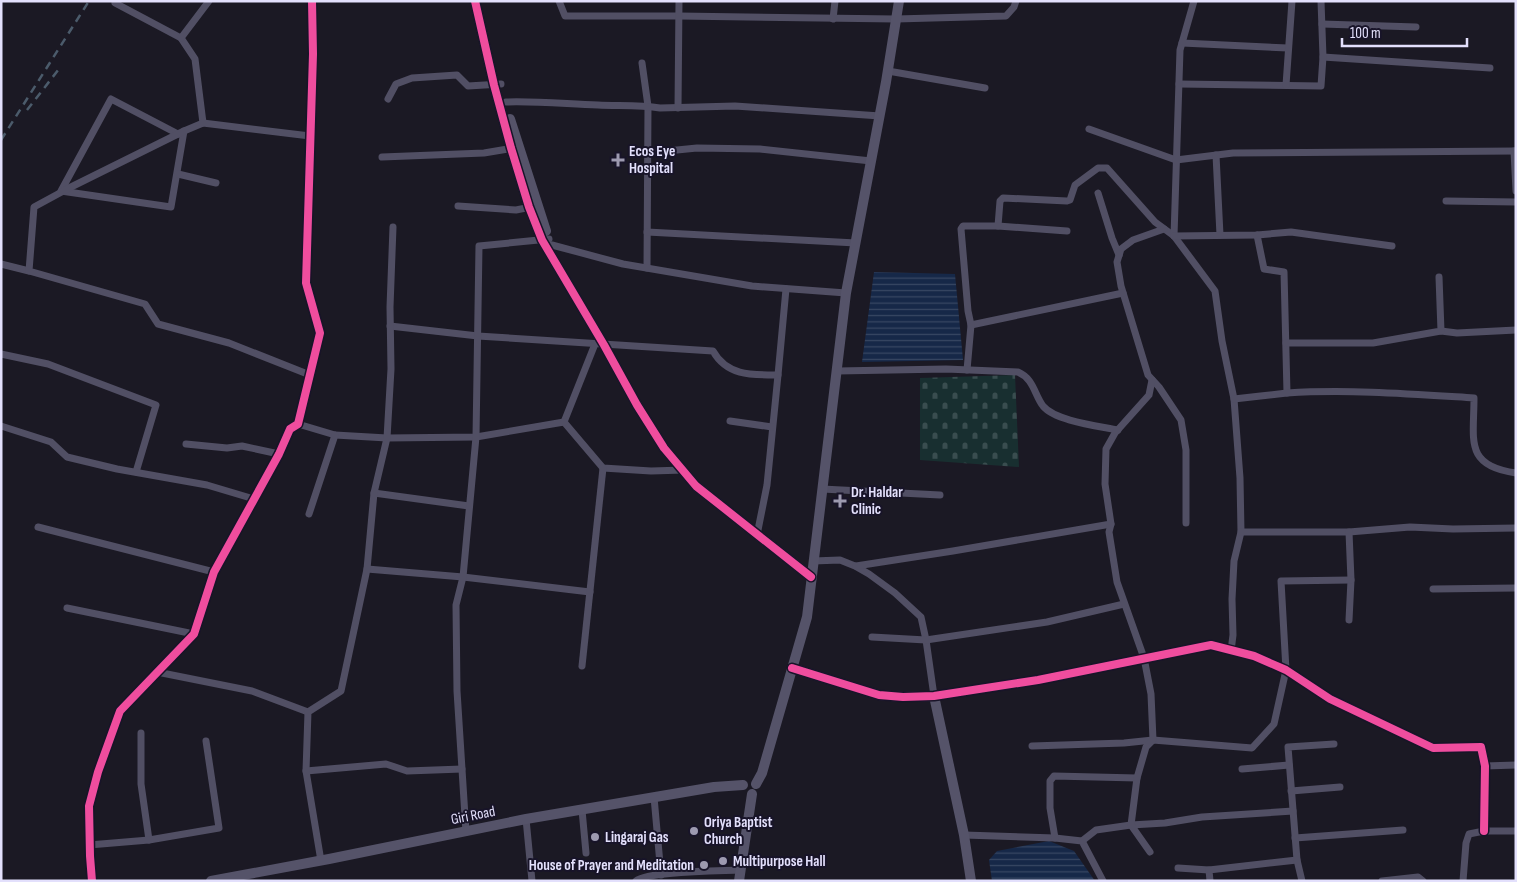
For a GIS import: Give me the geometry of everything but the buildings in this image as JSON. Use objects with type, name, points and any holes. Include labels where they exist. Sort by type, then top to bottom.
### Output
[{"type":"main road","points":[[475,1],[533,206],[548,241],[603,345],[684,470],[703,493],[812,569]]},
{"type":"main road","points":[[481,1],[498,84],[506,102],[515,147]]},
{"type":"main road","points":[[739,881],[754,789],[762,773],[807,617],[846,293],[880,116],[899,1]]},
{"type":"main road","points":[[684,470],[758,530],[812,569]]},
{"type":"main road","points":[[792,668],[879,696],[903,698],[934,696],[964,835],[971,881]]},
{"type":"main road","name":"Giri Road","points":[[211,881],[526,819],[714,787],[743,785],[745,792],[754,789]]},
{"type":"street","points":[[180,38],[209,1]]},
{"type":"street","points":[[92,881],[89,845],[89,806],[108,739],[120,710],[194,634],[214,572],[279,454],[290,429],[298,424],[320,332],[306,282],[313,54],[312,1]]},
{"type":"street","points":[[559,1],[565,16],[896,20],[1006,16],[1014,7],[1016,1]]},
{"type":"street","points":[[678,108],[679,1]]},
{"type":"street","points":[[834,19],[835,1]]},
{"type":"street","points":[[1174,236],[1180,50],[1194,1]]},
{"type":"street","points":[[1286,85],[1292,1]]},
{"type":"street","points":[[1179,84],[1321,86],[1323,57],[1321,1]]},
{"type":"street","points":[[115,3],[180,38],[195,59],[203,123]]},
{"type":"street","points":[[1322,24],[1416,27]]},
{"type":"street","points":[[1182,43],[1288,48]]},
{"type":"street","points":[[1323,57],[1490,68]]},
{"type":"street","points":[[642,63],[648,106],[647,268]]},
{"type":"street","points":[[888,71],[985,88]]},
{"type":"street","points":[[388,99],[396,84],[412,78],[457,75],[468,86],[498,84]]},
{"type":"street","points":[[61,191],[111,99],[181,133]]},
{"type":"street","points":[[506,102],[540,101],[598,106],[648,106],[660,108],[735,106],[880,116]]},
{"type":"street","points":[[29,271],[34,207],[61,191],[181,133],[203,123],[310,136]]},
{"type":"street","points":[[1089,129],[1177,159],[1233,153],[1515,151],[1516,191]]},
{"type":"street","points":[[61,191],[171,207],[178,174],[181,133]]},
{"type":"street","points":[[382,157],[484,153],[515,147]]},
{"type":"street","points":[[647,153],[697,148],[760,149],[871,161]]},
{"type":"street","points":[[1216,155],[1220,235]]},
{"type":"street","points":[[998,226],[1000,201],[1003,198],[1067,201],[1070,200],[1075,185],[1098,168],[1107,168],[1155,222],[1174,236],[1215,291],[1222,342],[1234,399],[1240,478],[1241,532],[1234,562],[1231,651]]},
{"type":"street","points":[[178,174],[216,183]]},
{"type":"street","points":[[1098,194],[1119,255]]},
{"type":"street","points":[[1446,201],[1516,202]]},
{"type":"street","points":[[458,206],[516,210],[533,206]]},
{"type":"street","points":[[967,370],[971,325],[968,311],[961,229],[963,226],[998,226],[1067,231]]},
{"type":"street","points":[[308,712],[341,691],[367,568],[374,493],[387,438],[391,369],[390,326],[393,227]]},
{"type":"street","points":[[1164,229],[1133,240],[1121,248],[1117,262],[1148,375],[1181,420],[1186,450],[1186,523]]},
{"type":"street","points":[[647,232],[856,244]]},
{"type":"street","points":[[1174,236],[1257,235],[1291,232],[1392,246]]},
{"type":"street","points":[[1257,235],[1264,269],[1284,272],[1287,393]]},
{"type":"street","points":[[466,832],[457,691],[456,605],[463,577],[476,437],[479,246],[548,241],[623,264],[752,286],[846,293]]},
{"type":"street","points":[[1,264],[145,304],[158,324],[229,343],[310,375]]},
{"type":"street","points":[[1439,277],[1441,331]]},
{"type":"street","points":[[758,530],[767,485],[786,290]]},
{"type":"street","points":[[971,325],[1124,293]]},
{"type":"street","points":[[390,326],[478,336],[713,351],[719,362],[736,372],[778,375]]},
{"type":"street","points":[[1286,343],[1373,343],[1441,331],[1457,333],[1516,330]]},
{"type":"street","points":[[564,422],[603,345]]},
{"type":"street","points":[[1,354],[48,364],[156,405],[136,472]]},
{"type":"street","points":[[837,371],[967,370],[1018,372],[1025,375],[1037,392],[1042,405],[1048,410],[1060,416],[1118,430]]},
{"type":"street","points":[[1150,852],[1131,825],[1137,778],[1146,747],[1153,740],[1151,694],[1144,658],[1116,582],[1109,532],[1111,524],[1106,484],[1106,449],[1118,430],[1149,395],[1152,380]]},
{"type":"street","points":[[1234,399],[1287,393],[1379,393],[1474,398],[1474,447],[1477,455],[1482,461],[1496,469],[1516,473]]},
{"type":"street","points":[[730,421],[772,427]]},
{"type":"street","points":[[298,424],[335,435],[387,438],[476,437],[564,422]]},
{"type":"street","points":[[564,422],[603,468],[651,471],[684,470]]},
{"type":"street","points":[[1,426],[52,442],[67,457],[207,485],[254,499]]},
{"type":"street","points":[[309,514],[335,435]]},
{"type":"street","points":[[186,444],[227,448],[242,446],[279,454]]},
{"type":"street","points":[[582,666],[603,468]]},
{"type":"street","points":[[822,490],[940,495]]},
{"type":"street","points":[[374,493],[469,506]]},
{"type":"street","points":[[855,566],[1111,524]]},
{"type":"street","points":[[38,527],[214,572]]},
{"type":"street","points":[[1241,532],[1349,532],[1410,527],[1453,529],[1516,528]]},
{"type":"street","points":[[1349,532],[1351,580],[1349,620]]},
{"type":"street","points":[[812,569],[840,560],[855,566],[895,592],[921,617],[934,696],[1038,680],[1211,645],[1254,656],[1286,670],[1330,699],[1433,748],[1481,747],[1485,766],[1484,831]]},
{"type":"street","points":[[367,568],[590,592]]},
{"type":"street","points":[[1032,746],[1124,743],[1153,740],[1252,748],[1274,724],[1286,670],[1281,580],[1351,580]]},
{"type":"street","points":[[1433,589],[1516,588]]},
{"type":"street","points":[[872,637],[926,640],[1047,622],[1124,604]]},
{"type":"street","points":[[66,608],[194,634]]},
{"type":"street","points":[[157,672],[252,692],[308,712]]},
{"type":"street","points":[[308,712],[306,770],[321,860]]},
{"type":"street","points":[[141,733],[141,784],[149,840]]},
{"type":"street","points":[[89,845],[149,840],[219,828],[206,740]]},
{"type":"street","points":[[1302,881],[1297,860],[1288,747],[1334,744]]},
{"type":"street","points":[[306,770],[386,764],[407,771],[462,770]]},
{"type":"street","points":[[1242,769],[1289,765]]},
{"type":"street","points":[[1485,766],[1516,766]]},
{"type":"street","points":[[1055,838],[1050,808],[1050,781],[1054,776],[1137,778]]},
{"type":"street","points":[[1291,790],[1340,787]]},
{"type":"street","points":[[654,798],[661,875]]},
{"type":"street","points":[[582,810],[586,853]]},
{"type":"street","points":[[964,835],[1055,838],[1082,841],[1096,830],[1131,825],[1165,823],[1202,817],[1293,811]]},
{"type":"street","points":[[526,819],[532,881]]},
{"type":"street","points":[[1296,838],[1403,830]]},
{"type":"street","points":[[1463,881],[1466,843],[1469,834],[1484,831],[1516,831]]},
{"type":"street","points":[[1082,841],[1103,881]]},
{"type":"street","points":[[1178,868],[1209,870],[1297,860]]},
{"type":"street","points":[[636,881],[640,877],[740,870]]},
{"type":"street","points":[[1209,870],[1210,881]]},
{"type":"street","points":[[1382,881],[1418,877],[1423,881]]},
{"type":"green space","points":[[1015,375],[1019,467],[920,460],[920,378]]},
{"type":"water","points":[[874,272],[955,274],[963,360],[862,362]]},
{"type":"water","points":[[1049,841],[1074,851],[1095,881],[992,881],[989,860],[997,851]]},
{"type":"railway","points":[[1,140],[89,1]]},
{"type":"railway","points":[[27,110],[59,69]]},
{"type":"cycle path","points":[[92,881],[89,806],[98,772],[120,711],[194,634],[214,572],[279,454],[290,429],[298,424],[320,333],[306,283],[313,54],[312,1]]},
{"type":"cycle path","points":[[475,1],[494,85],[511,148],[529,207],[542,240],[637,405],[664,448],[696,486],[811,577]]},
{"type":"cycle path","points":[[792,668],[879,695],[903,697],[934,696],[1038,680],[1211,645],[1254,656],[1286,670],[1330,699],[1433,748],[1481,747],[1485,766],[1484,831]]},
{"type":"place","name":"Ecos Eye Hospital","points":[[618,160]]},
{"type":"place","name":"Dr. Haldar Clinic","points":[[840,501]]},
{"type":"place","name":"Oriya Baptist Church","points":[[694,831]]},
{"type":"place","name":"Lingaraj Gas","points":[[595,837]]},
{"type":"place","name":"Multipurpose Hall","points":[[723,861]]},
{"type":"place","name":"House of Prayer and Meditation","points":[[704,865]]}]
